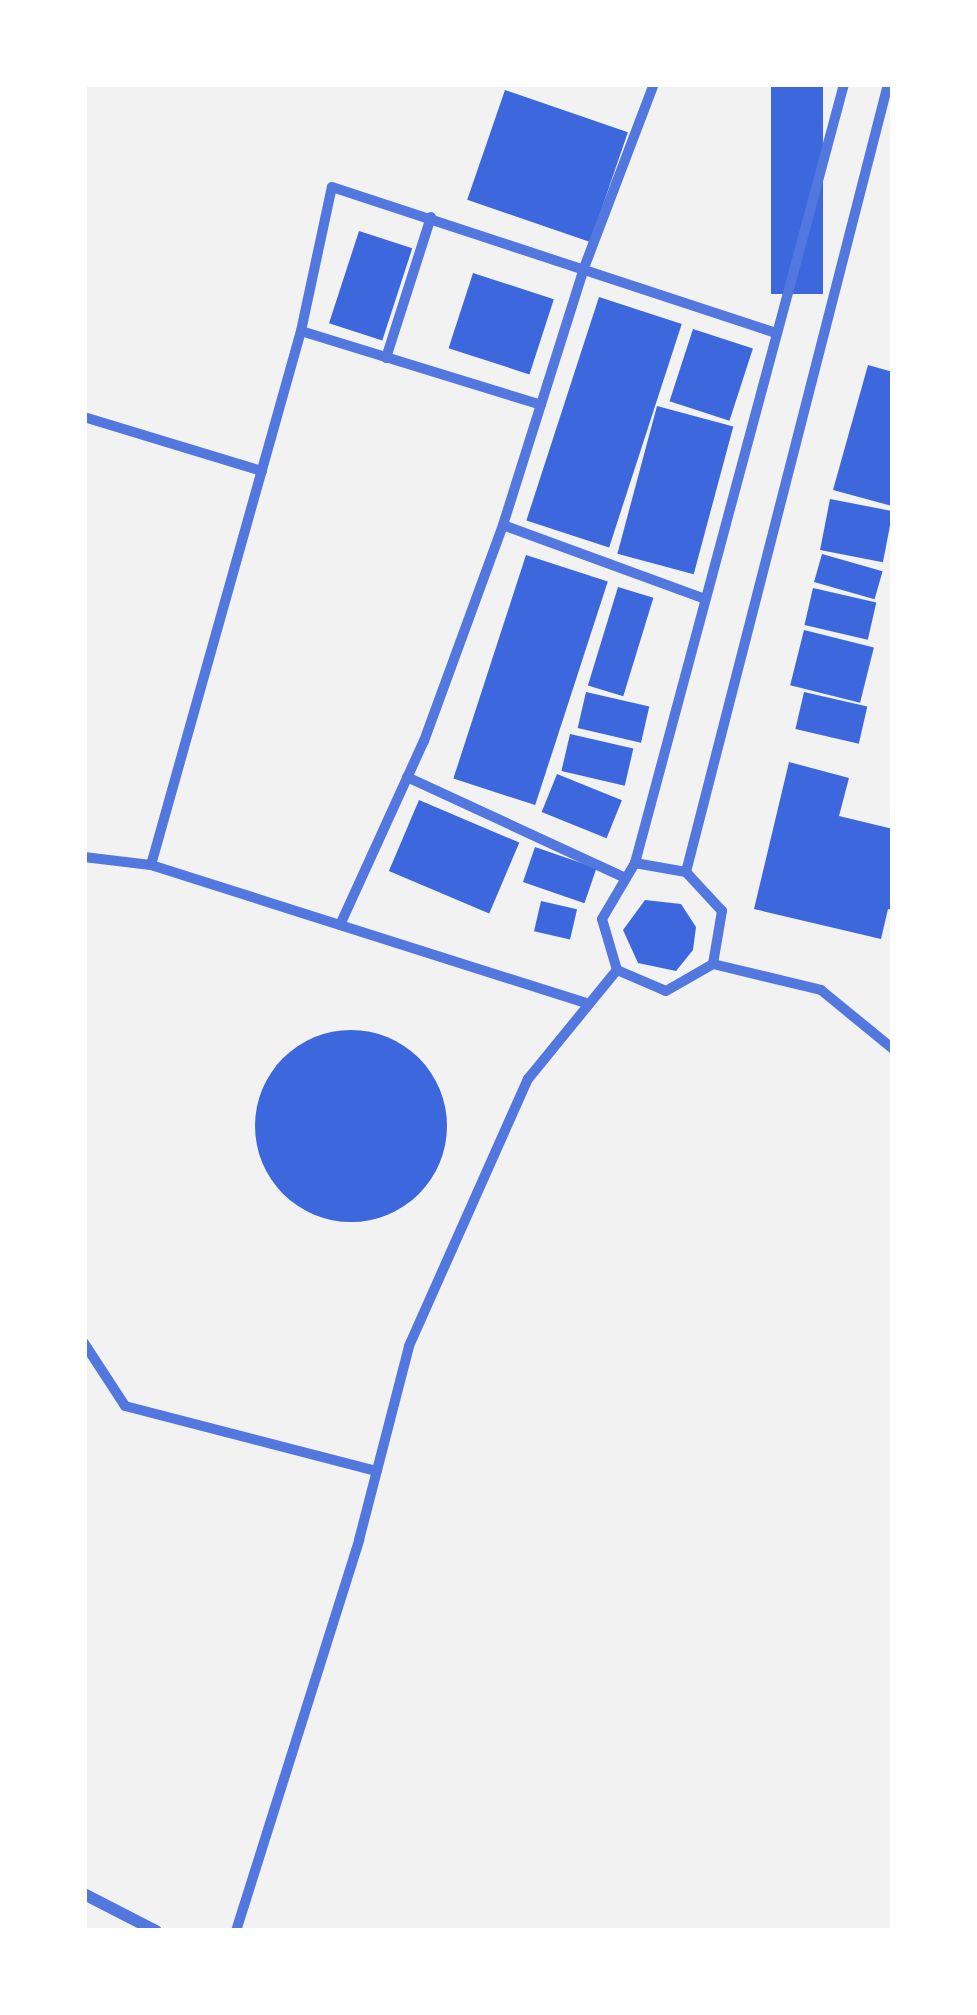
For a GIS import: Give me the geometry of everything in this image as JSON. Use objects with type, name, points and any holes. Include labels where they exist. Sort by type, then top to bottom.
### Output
[{"type":"street","points":[[340,925],[407,777],[503,525],[584,268],[654,84]]},
{"type":"street","points":[[616,970],[602,919],[635,863],[844,84]]},
{"type":"street","points":[[686,872],[888,84]]},
{"type":"street","points":[[151,866],[301,332],[332,187],[777,333]]},
{"type":"street","points":[[386,358],[431,217]]},
{"type":"street","points":[[301,332],[541,405]]},
{"type":"street","points":[[84,417],[262,471]]},
{"type":"street","points":[[503,525],[705,599]]},
{"type":"street","points":[[407,777],[626,878]]},
{"type":"street","points":[[84,857],[151,866],[586,1003]]},
{"type":"street","points":[[635,863],[686,872],[722,911],[713,964]]},
{"type":"street","points":[[616,970],[666,991],[713,964],[821,990],[893,1049]]},
{"type":"street","points":[[236,1931],[377,1471],[410,1346],[528,1079],[616,970]]},
{"type":"street","points":[[84,1343],[125,1406],[377,1471]]},
{"type":"street","points":[[84,1894],[156,1931]]},
{"type":"building","points":[[771,84],[823,84],[823,294],[771,294]]},
{"type":"building","points":[[505,90],[628,132],[590,242],[467,200]]},
{"type":"building","points":[[359,231],[412,248],[382,341],[329,323]]},
{"type":"building","points":[[473,273],[554,299],[529,374],[449,348]]},
{"type":"building","points":[[599,297],[682,324],[609,547],[526,520]]},
{"type":"building","points":[[693,329],[753,348],[729,421],[670,401]]},
{"type":"building","points":[[868,365],[893,372],[892,506],[833,490]]},
{"type":"building","points":[[657,406],[733,426],[694,574],[617,554]]},
{"type":"building","points":[[830,499],[893,511],[883,562],[820,550]]},
{"type":"building","points":[[822,554],[883,571],[875,599],[814,582]]},
{"type":"building","points":[[526,555],[608,582],[535,805],[453,778]]},
{"type":"building","points":[[618,587],[653,598],[623,696],[588,685]]},
{"type":"building","points":[[813,588],[876,603],[868,640],[804,625]]},
{"type":"building","points":[[804,630],[874,647],[860,703],[790,685]]},
{"type":"building","points":[[586,692],[649,707],[641,743],[578,728]]},
{"type":"building","points":[[804,692],[867,707],[859,744],[795,729]]},
{"type":"building","points":[[570,734],[633,749],[625,786],[561,771]]},
{"type":"building","points":[[789,762],[849,778],[839,816],[893,829],[893,910],[888,909],[881,939],[754,909]]},
{"type":"building","points":[[557,774],[622,800],[607,838],[542,812]]},
{"type":"building","points":[[419,800],[519,843],[489,913],[389,871]]},
{"type":"building","points":[[535,847],[596,868],[584,903],[523,882]]},
{"type":"building","points":[[645,900],[681,904],[696,927],[693,950],[676,971],[638,963],[623,930]]},
{"type":"building","points":[[541,901],[577,909],[570,940],[534,931]]},
{"type":"building","points":[[351,1030],[388,1037],[419,1058],[440,1089],[447,1126],[440,1163],[419,1194],[388,1215],[351,1222],[314,1215],[283,1194],[262,1163],[255,1126],[262,1089],[283,1058],[314,1037]]}]
